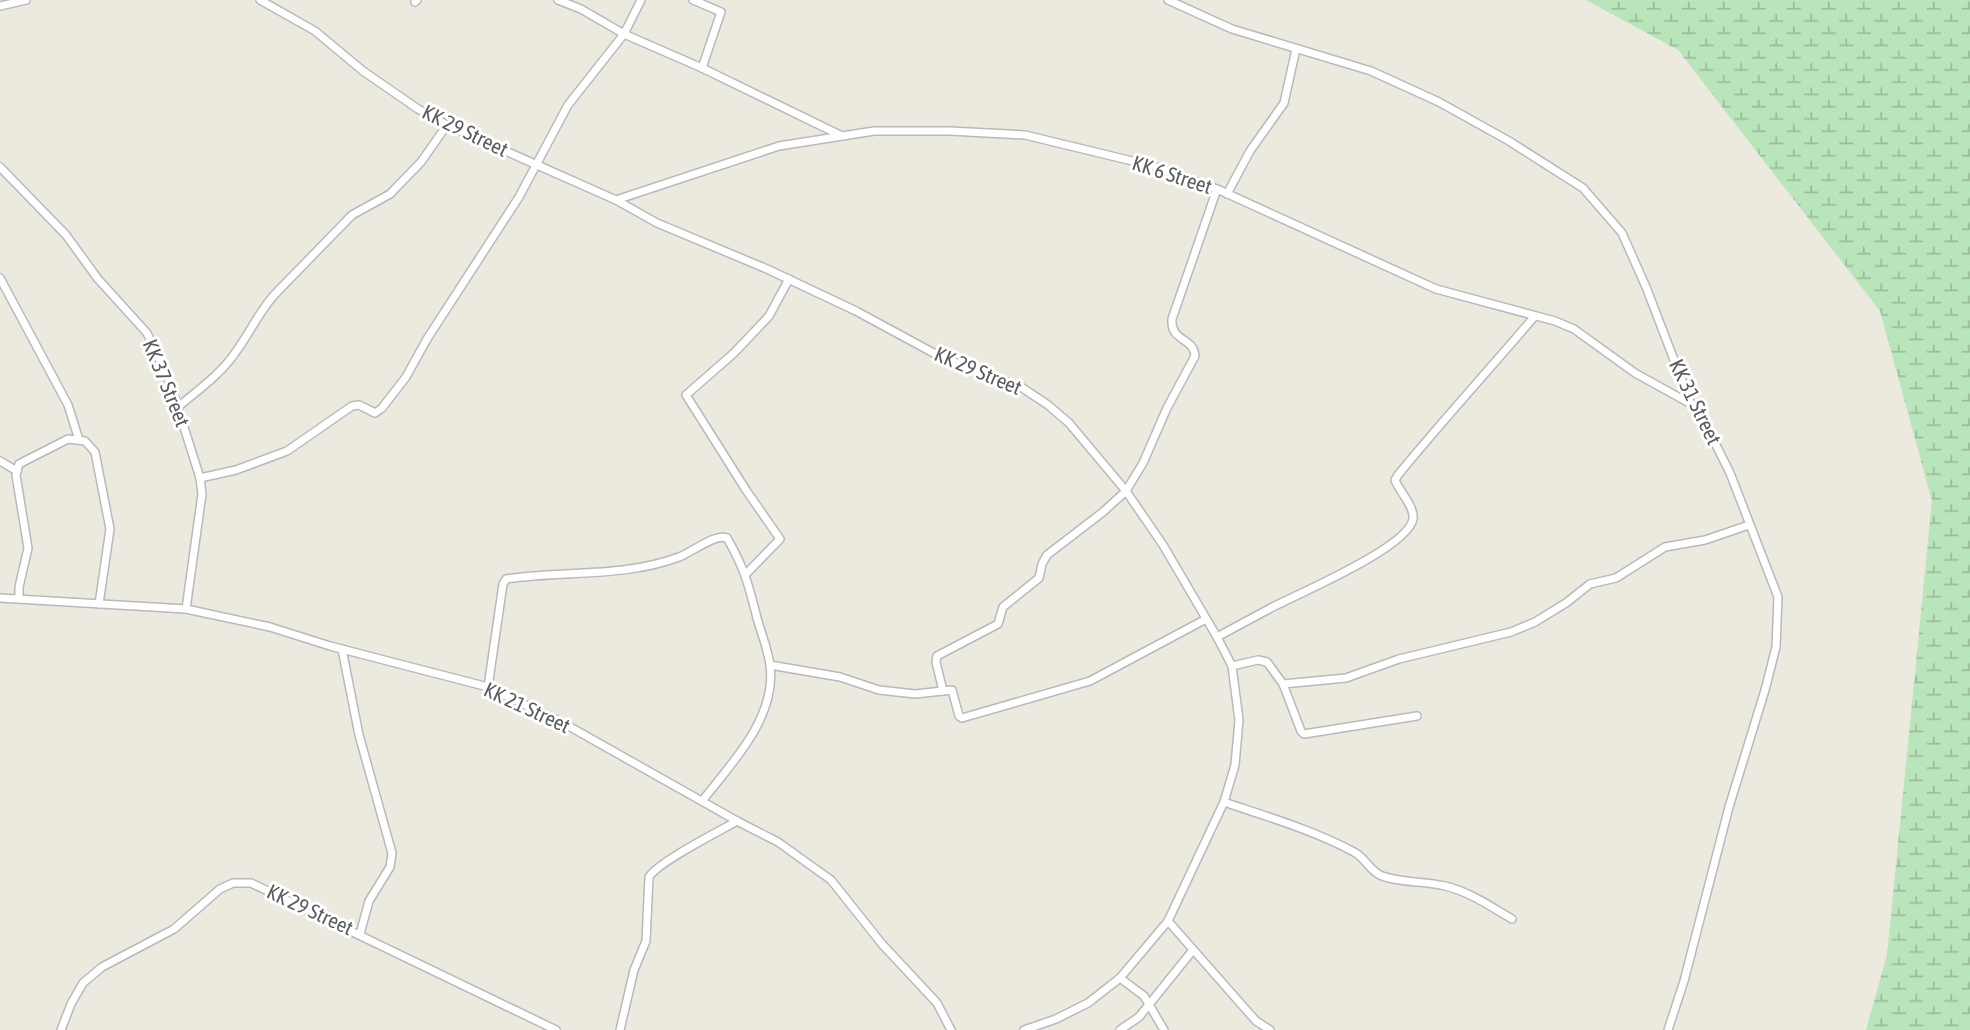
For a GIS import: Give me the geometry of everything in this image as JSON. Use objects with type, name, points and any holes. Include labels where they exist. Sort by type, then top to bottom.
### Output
[{"type":"street","points":[[0,6],[26,0]]},
{"type":"street","name":"KK 29 Street","points":[[260,0],[316,30],[363,71],[418,109],[447,125],[616,200],[657,223],[789,279],[942,357],[1021,387],[1069,423],[1126,491],[1163,545],[1231,666],[1239,720],[1235,765],[1224,802],[1168,921],[1120,978],[1088,1003],[1056,1019],[1024,1030]]},
{"type":"street","points":[[558,0],[581,9],[624,34],[702,68],[843,136]]},
{"type":"street","points":[[200,478],[236,470],[287,451],[352,405],[359,405],[372,412],[379,411],[406,377],[426,339],[519,197],[568,105],[624,34],[641,0]]},
{"type":"street","points":[[694,0],[721,12],[702,68]]},
{"type":"street","name":"KK 31 Street","points":[[1168,0],[1232,29],[1371,71],[1440,102],[1509,141],[1583,188],[1622,233],[1692,404],[1730,473],[1778,597],[1776,647],[1729,807],[1684,981],[1668,1030]]},
{"type":"street","points":[[1227,194],[1250,151],[1284,103],[1296,49]]},
{"type":"street","points":[[178,407],[224,367],[236,353],[266,304],[338,227],[352,215],[390,194],[428,153],[447,125]]},
{"type":"street","name":"KK 6 Street","points":[[616,200],[779,146],[874,131],[1025,135],[1153,166],[1217,189],[1436,289],[1555,321],[1574,329],[1635,373],[1692,404]]},
{"type":"street","name":"KK 37 Street","points":[[0,167],[66,235],[98,279],[147,333],[172,386],[200,478],[201,505],[186,609]]},
{"type":"street","points":[[943,691],[937,656],[998,624],[1003,607],[1039,578],[1047,555],[1126,491],[1143,463],[1167,408],[1195,356],[1191,345],[1174,332],[1172,319],[1217,189]]},
{"type":"street","points":[[0,278],[68,405],[79,440]]},
{"type":"street","points":[[746,574],[779,539],[686,395],[734,353],[769,317],[789,279]]},
{"type":"street","points":[[1217,637],[1353,568],[1397,541],[1409,528],[1413,518],[1413,513],[1397,487],[1395,480],[1398,475],[1448,412],[1534,317]]},
{"type":"street","points":[[19,598],[19,587],[29,548],[17,471],[19,464],[68,439],[85,440],[95,452],[110,529],[99,604]]},
{"type":"street","points":[[0,461],[17,471]]},
{"type":"street","points":[[1283,684],[1346,678],[1399,659],[1511,632],[1535,622],[1590,584],[1616,578],[1665,547],[1706,540],[1749,525]]},
{"type":"street","points":[[488,687],[503,584],[506,579],[632,570],[693,551],[721,535],[727,538],[746,574],[770,665],[769,697],[764,712],[734,761],[702,801]]},
{"type":"street","name":"KK 21 Street","points":[[0,598],[186,609],[270,627],[342,649],[488,687],[565,724],[778,842],[831,880],[882,944],[937,1003],[951,1030]]},
{"type":"street","points":[[770,665],[840,677],[879,690],[915,694],[952,691],[958,716],[969,717],[1090,681],[1206,619]]},
{"type":"street","points":[[342,649],[359,736],[392,853],[390,867],[369,901],[360,934]]},
{"type":"street","points":[[1231,666],[1258,660],[1267,662],[1283,684],[1304,734],[1418,716]]},
{"type":"street","points":[[1224,802],[1312,831],[1359,854],[1378,875],[1469,892],[1512,919]]},
{"type":"street","points":[[620,1030],[634,970],[646,941],[649,877],[659,868],[737,821]]},
{"type":"street","name":"KK 29 Street","points":[[61,1030],[83,983],[102,967],[174,929],[220,889],[233,883],[251,883],[556,1030]]},
{"type":"street","points":[[1168,921],[1256,1021],[1270,1030]]},
{"type":"street","points":[[1120,1030],[1139,1017],[1193,950]]},
{"type":"street","points":[[1120,978],[1150,1003],[1164,1030]]},
{"type":"green space","points":[[1586,0],[1970,0],[1970,1030],[1866,1030],[1887,955],[1932,501],[1880,311],[1678,50]]}]
